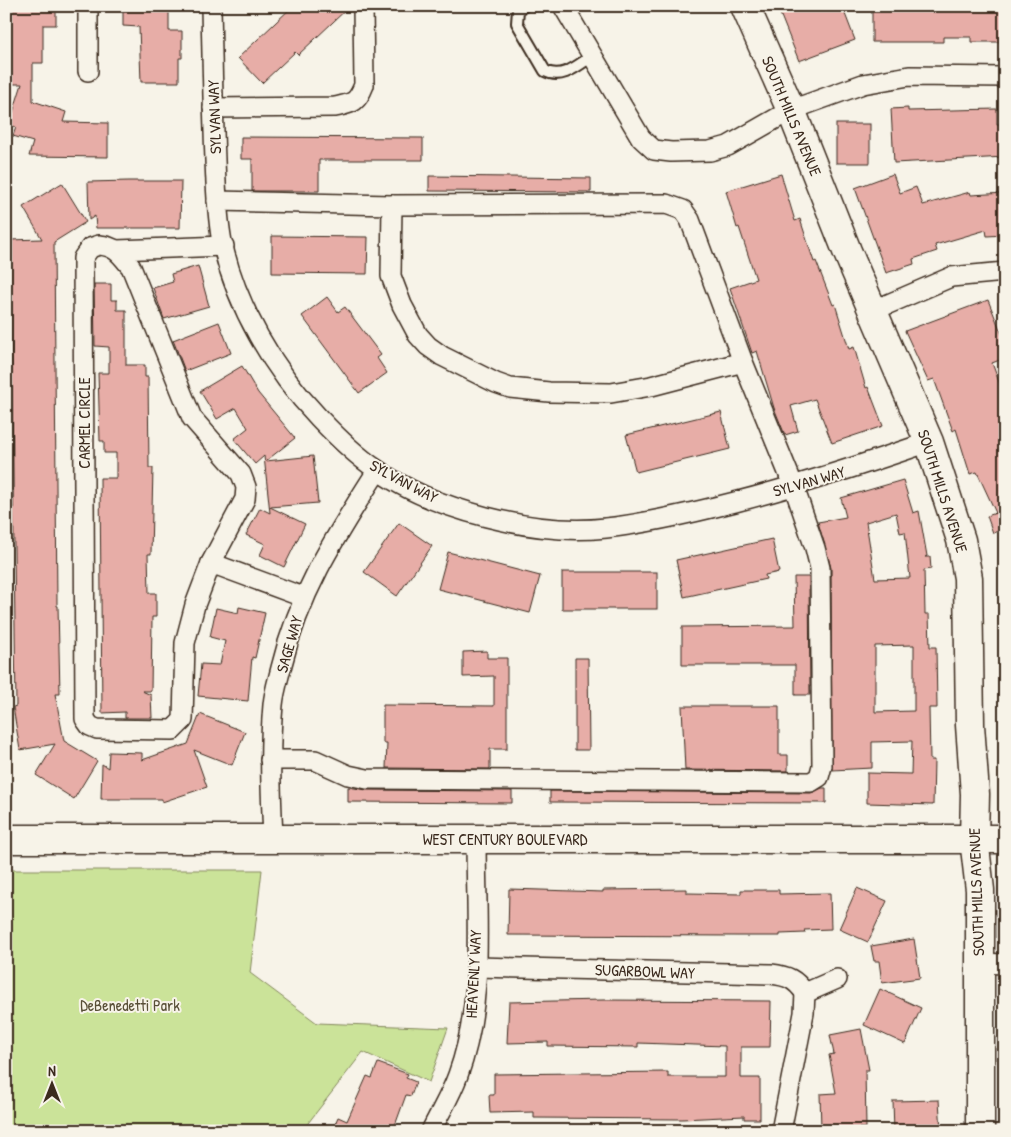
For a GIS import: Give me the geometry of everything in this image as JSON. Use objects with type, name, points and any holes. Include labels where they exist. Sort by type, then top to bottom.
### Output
[{"type":"street","points":[[88,6],[88,71]]},
{"type":"street","name":"SYLVAN WAY","points":[[211,6],[212,108],[217,201],[224,246],[240,296],[270,356],[297,395],[341,442],[377,471],[420,494],[475,515],[528,526],[603,529],[669,518],[794,487],[929,442]]},
{"type":"street","points":[[212,108],[335,107],[353,103],[359,97],[364,85],[363,6]]},
{"type":"street","points":[[563,6],[641,138],[654,150],[671,152],[710,151],[728,146],[791,110],[863,84],[909,76],[1005,77]]},
{"type":"street","name":"SOUTH MILLS AVENUE","points":[[745,6],[791,110],[872,311],[929,442],[962,540],[968,578],[974,839],[992,963],[980,1131]]},
{"type":"street","points":[[217,201],[392,205],[666,204],[683,210],[690,220],[743,362],[794,487],[820,568],[822,766],[819,777],[811,782],[367,779],[348,775],[315,760],[270,760]]},
{"type":"street","points":[[392,205],[391,276],[402,305],[418,335],[428,346],[442,356],[496,384],[510,388],[549,392],[611,393],[651,386],[743,362]]},
{"type":"street","name":"CARMEL CIRCLE","points":[[110,246],[117,250],[131,267],[192,418],[241,474],[246,487],[245,499],[211,562],[195,605],[185,643],[183,720],[173,730],[97,729],[90,726],[85,719],[83,258],[90,248],[110,246]]},
{"type":"street","points":[[117,250],[224,246]]},
{"type":"street","points":[[872,311],[951,277],[1005,272]]},
{"type":"street","name":"SAGE WAY","points":[[273,838],[270,760],[273,703],[286,644],[303,598],[330,544],[377,471]]},
{"type":"street","points":[[211,562],[303,598]]},
{"type":"street","name":"WEST CENTURY BOULEVARD","points":[[6,839],[1005,839]]},
{"type":"street","name":"HEAVENLY WAY","points":[[433,1130],[458,1076],[468,1042],[475,1004],[477,966],[476,839]]},
{"type":"street","name":"SUGARBOWL WAY","points":[[477,966],[771,974],[790,977],[798,982],[805,993]]},
{"type":"street","points":[[781,1131],[804,1013],[805,993],[837,979]]},
{"type":"lane","points":[[524,6],[518,10],[517,23],[545,71],[552,75],[565,74],[592,56]]},
{"type":"green space","name":"DeBenedetti Park","points":[[6,870],[262,870],[250,973],[317,1023],[448,1028],[429,1082],[363,1052],[305,1127],[289,1131],[6,1131]]},
{"type":"building","points":[[11,6],[56,6],[56,25],[43,25],[43,63],[33,63],[33,101],[66,112],[63,122],[108,123],[108,157],[29,156],[33,142],[13,136],[16,127],[9,125],[22,84],[8,84]]},
{"type":"building","points":[[128,6],[169,6],[169,31],[182,31],[182,58],[179,58],[179,82],[141,82],[139,27],[123,26],[123,10],[128,10]]},
{"type":"building","points":[[293,6],[350,6],[298,55],[295,52],[262,83],[238,58]]},
{"type":"building","points":[[789,6],[842,6],[855,40],[799,61],[779,11]]},
{"type":"building","points":[[872,6],[1005,6],[1005,42],[971,42],[971,37],[943,37],[943,42],[872,42]]},
{"type":"building","points":[[908,108],[908,111],[997,109],[997,124],[1005,124],[1005,157],[894,163],[891,109]]},
{"type":"building","points":[[836,124],[870,124],[870,163],[836,163]]},
{"type":"building","points":[[241,137],[423,138],[423,160],[319,160],[319,191],[252,191],[252,159],[241,159]]},
{"type":"building","points":[[781,174],[795,221],[800,219],[814,262],[816,261],[833,305],[835,304],[849,349],[854,347],[866,388],[868,387],[883,426],[832,443],[815,399],[791,406],[798,431],[785,435],[774,408],[757,351],[752,353],[730,288],[756,279],[739,227],[737,228],[726,191]]},
{"type":"building","points":[[893,174],[900,193],[916,187],[923,205],[970,192],[971,195],[1005,193],[1005,235],[987,236],[986,230],[935,245],[937,251],[913,259],[914,264],[886,273],[855,188]]},
{"type":"building","points":[[429,176],[591,178],[591,192],[429,191]]},
{"type":"building","points":[[181,181],[180,228],[96,228],[95,216],[89,220],[88,182]]},
{"type":"building","points":[[62,183],[86,222],[54,242],[57,606],[60,694],[55,694],[64,741],[97,761],[74,799],[36,775],[55,744],[20,750],[13,707],[16,706],[10,240],[42,239],[23,207]]},
{"type":"building","points":[[272,236],[368,237],[367,274],[272,273]]},
{"type":"building","points":[[198,266],[209,306],[164,319],[153,288],[173,282],[171,274]]},
{"type":"building","points":[[94,284],[111,284],[111,300],[117,300],[117,310],[126,310],[126,365],[145,365],[145,377],[148,377],[149,468],[153,468],[151,554],[148,554],[149,593],[156,593],[156,617],[152,617],[151,691],[142,691],[151,695],[152,718],[125,718],[125,712],[102,713],[100,478],[116,478],[116,453],[104,453],[104,441],[100,441],[98,373],[109,373],[109,347],[95,346]]},
{"type":"building","points":[[327,297],[338,312],[345,307],[381,355],[377,358],[387,373],[359,393],[302,316]]},
{"type":"building","points":[[988,300],[1005,342],[1005,358],[992,363],[1005,398],[1005,533],[1003,529],[993,533],[987,516],[996,513],[977,472],[970,474],[956,429],[953,431],[934,379],[928,381],[905,331]]},
{"type":"building","points":[[219,322],[231,353],[185,371],[173,340]]},
{"type":"building","points":[[242,366],[258,393],[295,438],[266,461],[313,456],[318,503],[270,507],[305,524],[284,567],[260,555],[265,544],[246,535],[260,508],[270,513],[264,456],[255,464],[234,439],[248,428],[236,408],[217,419],[200,391]]},
{"type":"building","points":[[721,412],[730,449],[636,472],[626,435]]},
{"type":"building","points":[[903,480],[913,513],[919,511],[927,556],[925,557],[930,557],[931,569],[924,570],[925,614],[929,614],[930,647],[936,647],[937,708],[929,708],[930,760],[934,760],[933,805],[867,803],[867,773],[911,774],[912,741],[872,742],[872,768],[832,770],[831,568],[818,522],[846,517],[841,498]],"holes":[[[896,513],[900,533],[905,532],[910,578],[875,579],[866,522]],[[914,645],[914,711],[875,712],[875,646]]]},
{"type":"building","points":[[399,523],[432,546],[397,596],[364,572]]},
{"type":"building","points":[[772,539],[779,572],[765,575],[766,579],[684,597],[676,560]]},
{"type":"building","points":[[448,552],[540,576],[530,613],[438,589]]},
{"type":"building","points":[[562,572],[657,572],[657,609],[562,609]]},
{"type":"building","points":[[794,577],[809,577],[810,695],[795,695],[795,665],[682,665],[682,627],[795,626]]},
{"type":"building","points":[[239,607],[265,613],[255,658],[252,657],[248,701],[198,696],[201,664],[220,665],[225,641],[210,637],[216,608],[238,613]]},
{"type":"building","points":[[487,651],[487,658],[507,658],[507,749],[490,749],[490,769],[386,768],[387,743],[383,743],[383,705],[494,706],[494,676],[463,677],[463,652]]},
{"type":"building","points":[[575,658],[588,658],[589,750],[575,750]]},
{"type":"building","points":[[682,706],[779,706],[779,755],[788,755],[788,771],[685,770]]},
{"type":"building","points":[[200,714],[245,732],[232,765],[194,750],[207,787],[162,802],[162,799],[101,799],[102,764],[108,768],[109,752],[142,753],[142,760],[188,744]]},
{"type":"building","points":[[348,787],[367,790],[512,791],[512,803],[348,802]]},
{"type":"building","points":[[826,788],[826,803],[550,802],[550,791],[811,793]]},
{"type":"building","points":[[857,888],[887,901],[868,942],[839,929]]},
{"type":"building","points":[[509,889],[603,892],[603,890],[687,889],[687,893],[741,894],[741,890],[779,890],[779,894],[830,893],[831,929],[804,930],[805,933],[780,934],[780,936],[508,935]]},
{"type":"building","points":[[914,939],[920,978],[882,983],[879,961],[874,961],[871,946]]},
{"type":"building","points":[[880,989],[921,1008],[905,1044],[864,1025]]},
{"type":"building","points":[[603,1000],[771,1001],[770,1047],[741,1047],[741,1078],[760,1078],[760,1119],[744,1119],[744,1116],[682,1119],[534,1118],[534,1112],[490,1113],[489,1095],[494,1095],[494,1074],[668,1072],[668,1077],[725,1077],[725,1046],[638,1043],[638,1047],[548,1046],[548,1042],[507,1043],[509,1002]]},
{"type":"building","points":[[861,1029],[869,1070],[865,1070],[866,1128],[821,1128],[820,1094],[836,1093],[829,1055],[834,1054],[830,1035]]},
{"type":"building","points":[[378,1063],[408,1074],[406,1078],[416,1082],[411,1096],[406,1095],[393,1131],[332,1131],[338,1117],[347,1121],[367,1076],[372,1078]]},
{"type":"building","points":[[939,1100],[941,1131],[894,1131],[893,1101]]}]
